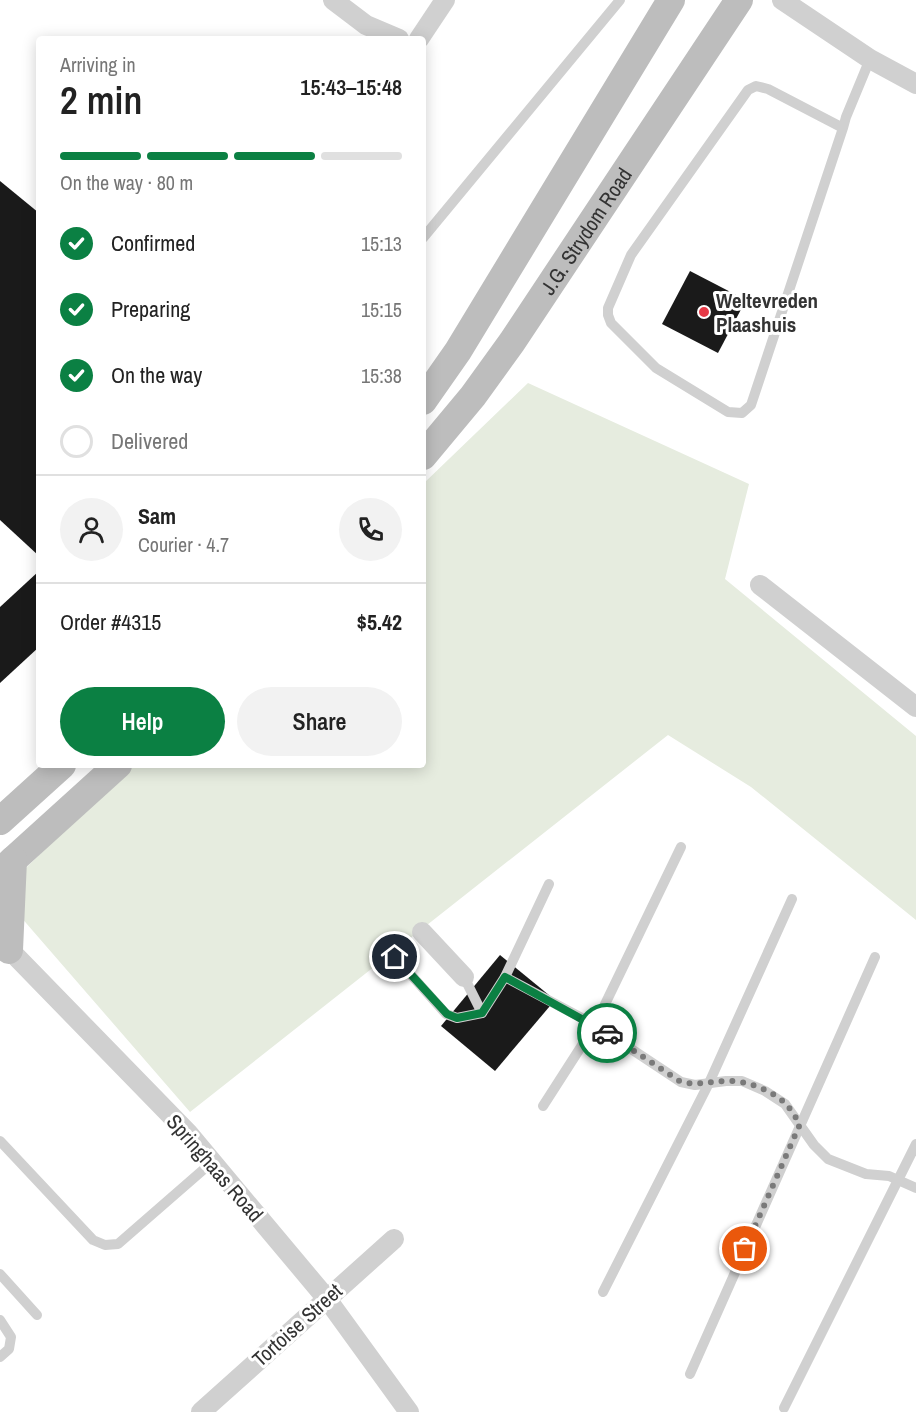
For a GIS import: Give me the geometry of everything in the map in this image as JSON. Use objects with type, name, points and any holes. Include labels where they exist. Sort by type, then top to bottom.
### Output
[{"type":"street","points":[[333,0],[366,25],[392,36]]},
{"type":"street","points":[[421,36],[445,0]]},
{"type":"street","name":"J.G. Strydom Road","points":[[426,397],[458,351],[671,0]]},
{"type":"street","name":"J.G. Strydom Road","points":[[426,452],[473,396],[512,342],[739,0]]},
{"type":"street","points":[[782,0],[870,59],[916,84]]},
{"type":"street","points":[[760,585],[916,707]]},
{"type":"street","points":[[0,821],[59,768]]},
{"type":"street","points":[[5,946],[7,866],[115,768]]},
{"type":"street","points":[[422,932],[464,977]]},
{"type":"street","name":"Springhaas Road","points":[[5,946],[188,1133],[210,1163],[327,1299],[409,1412]]},
{"type":"street","name":"Tortoise Street","points":[[201,1412],[394,1239]]},
{"type":"lane","points":[[426,234],[620,0]]},
{"type":"lane","points":[[843,128],[768,89],[756,86],[748,90],[631,255],[608,308],[611,323],[656,368],[728,412],[742,413],[751,405],[843,128],[870,59]]},
{"type":"lane","points":[[543,1106],[594,1024],[681,847]]},
{"type":"lane","points":[[395,957],[447,1014],[457,1018],[482,1013],[505,977],[549,884]]},
{"type":"lane","points":[[603,1292],[709,1083],[792,898]]},
{"type":"lane","points":[[690,1374],[875,957]]},
{"type":"lane","points":[[464,977],[482,1013]]},
{"type":"lane","points":[[505,977],[594,1024],[681,1082],[695,1085],[742,1081],[765,1091],[786,1104],[818,1150],[828,1159],[866,1174],[881,1174],[916,1188]]},
{"type":"lane","points":[[0,1141],[93,1240],[105,1245],[118,1244],[210,1163]]},
{"type":"lane","points":[[784,1408],[916,1144]]},
{"type":"lane","points":[[0,1274],[37,1315]]},
{"type":"lane","points":[[0,1320],[9,1330],[11,1342],[9,1349],[0,1358]]},
{"type":"shaded area","points":[[528,383],[749,484],[725,579],[916,736],[916,920],[751,787],[668,735],[190,1112],[0,893],[129,768],[426,768],[426,481]]},
{"type":"building","points":[[0,181],[36,211],[36,553],[0,520]]},
{"type":"building","name":"Weltevreden Plaashuis","points":[[690,271],[746,300],[718,353],[662,324]]},
{"type":"building","points":[[36,574],[36,650],[0,683],[0,607]]},
{"type":"building","points":[[500,955],[555,1000],[495,1071],[441,1026]]},
{"type":"way so far","points":[[607,1033],[681,1082],[695,1085],[742,1081],[765,1091],[786,1104],[800,1124],[745,1249]]},
{"type":"place","name":"Weltevreden Plaashuis","points":[[704,312]]},
{"type":"route","points":[[395,957],[434,1003],[447,1014],[457,1018],[482,1013],[505,977],[607,1033]]}]
